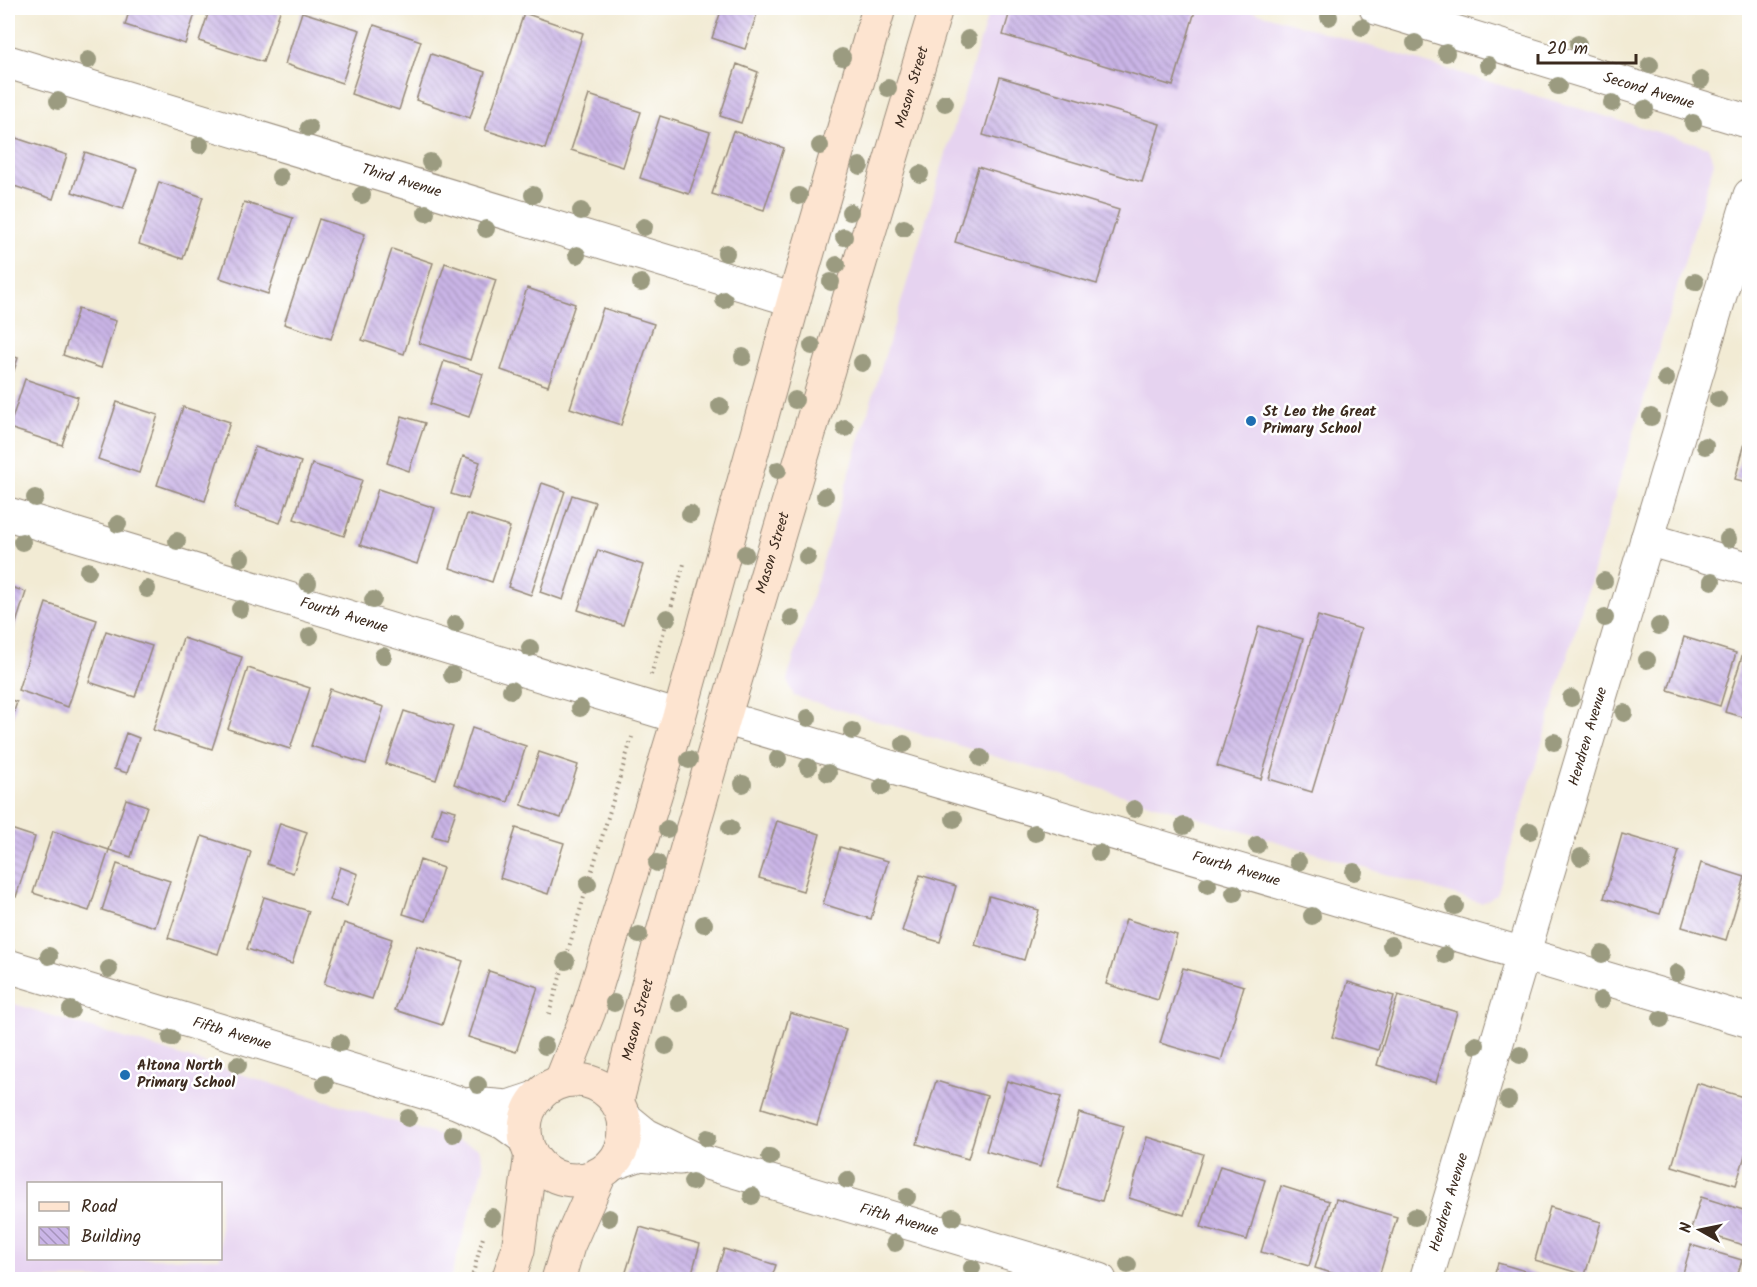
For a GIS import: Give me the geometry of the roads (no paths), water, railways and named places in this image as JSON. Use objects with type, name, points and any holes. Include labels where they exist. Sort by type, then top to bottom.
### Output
[{"type":"street","points":[[508,1280],[518,1250],[529,1146],[526,1123],[530,1109],[549,1089],[589,1011],[679,717],[794,300],[879,8]]},
{"type":"street","name":"Mason Street","points":[[620,1109],[644,998],[724,718],[936,8]]},
{"type":"street","name":"Second Avenue","points":[[1376,8],[1749,122]]},
{"type":"street","name":"Third Avenue","points":[[8,62],[794,300]]},
{"type":"street","name":"Hendren Avenue","points":[[1426,1280],[1749,195]]},
{"type":"street","name":"Fourth Avenue","points":[[8,514],[679,717]]},
{"type":"street","points":[[1647,539],[1749,569]]},
{"type":"street","name":"Fourth Avenue","points":[[724,718],[1749,1021]]},
{"type":"street","name":"Fifth Avenue","points":[[8,966],[456,1102],[504,1123],[529,1146]]},
{"type":"street","points":[[549,1089],[576,1080],[590,1082],[605,1090],[620,1109],[625,1134],[621,1150],[606,1169],[568,1246],[558,1280]]},
{"type":"street","name":"Fifth Avenue","points":[[456,1102],[508,1107],[549,1089]]},
{"type":"street","name":"Fifth Avenue","points":[[620,1109],[646,1136],[697,1160],[1100,1280]]},
{"type":"street","points":[[529,1146],[541,1166],[554,1175],[569,1179],[584,1179],[606,1169]]},
{"type":"street","name":"Fifth Avenue","points":[[606,1169],[641,1154],[697,1160]]},
{"type":"place","name":"St Leo the Great Primary School","points":[[1251,421]]},
{"type":"place","name":"Altona North Primary School","points":[[125,1075]]}]
